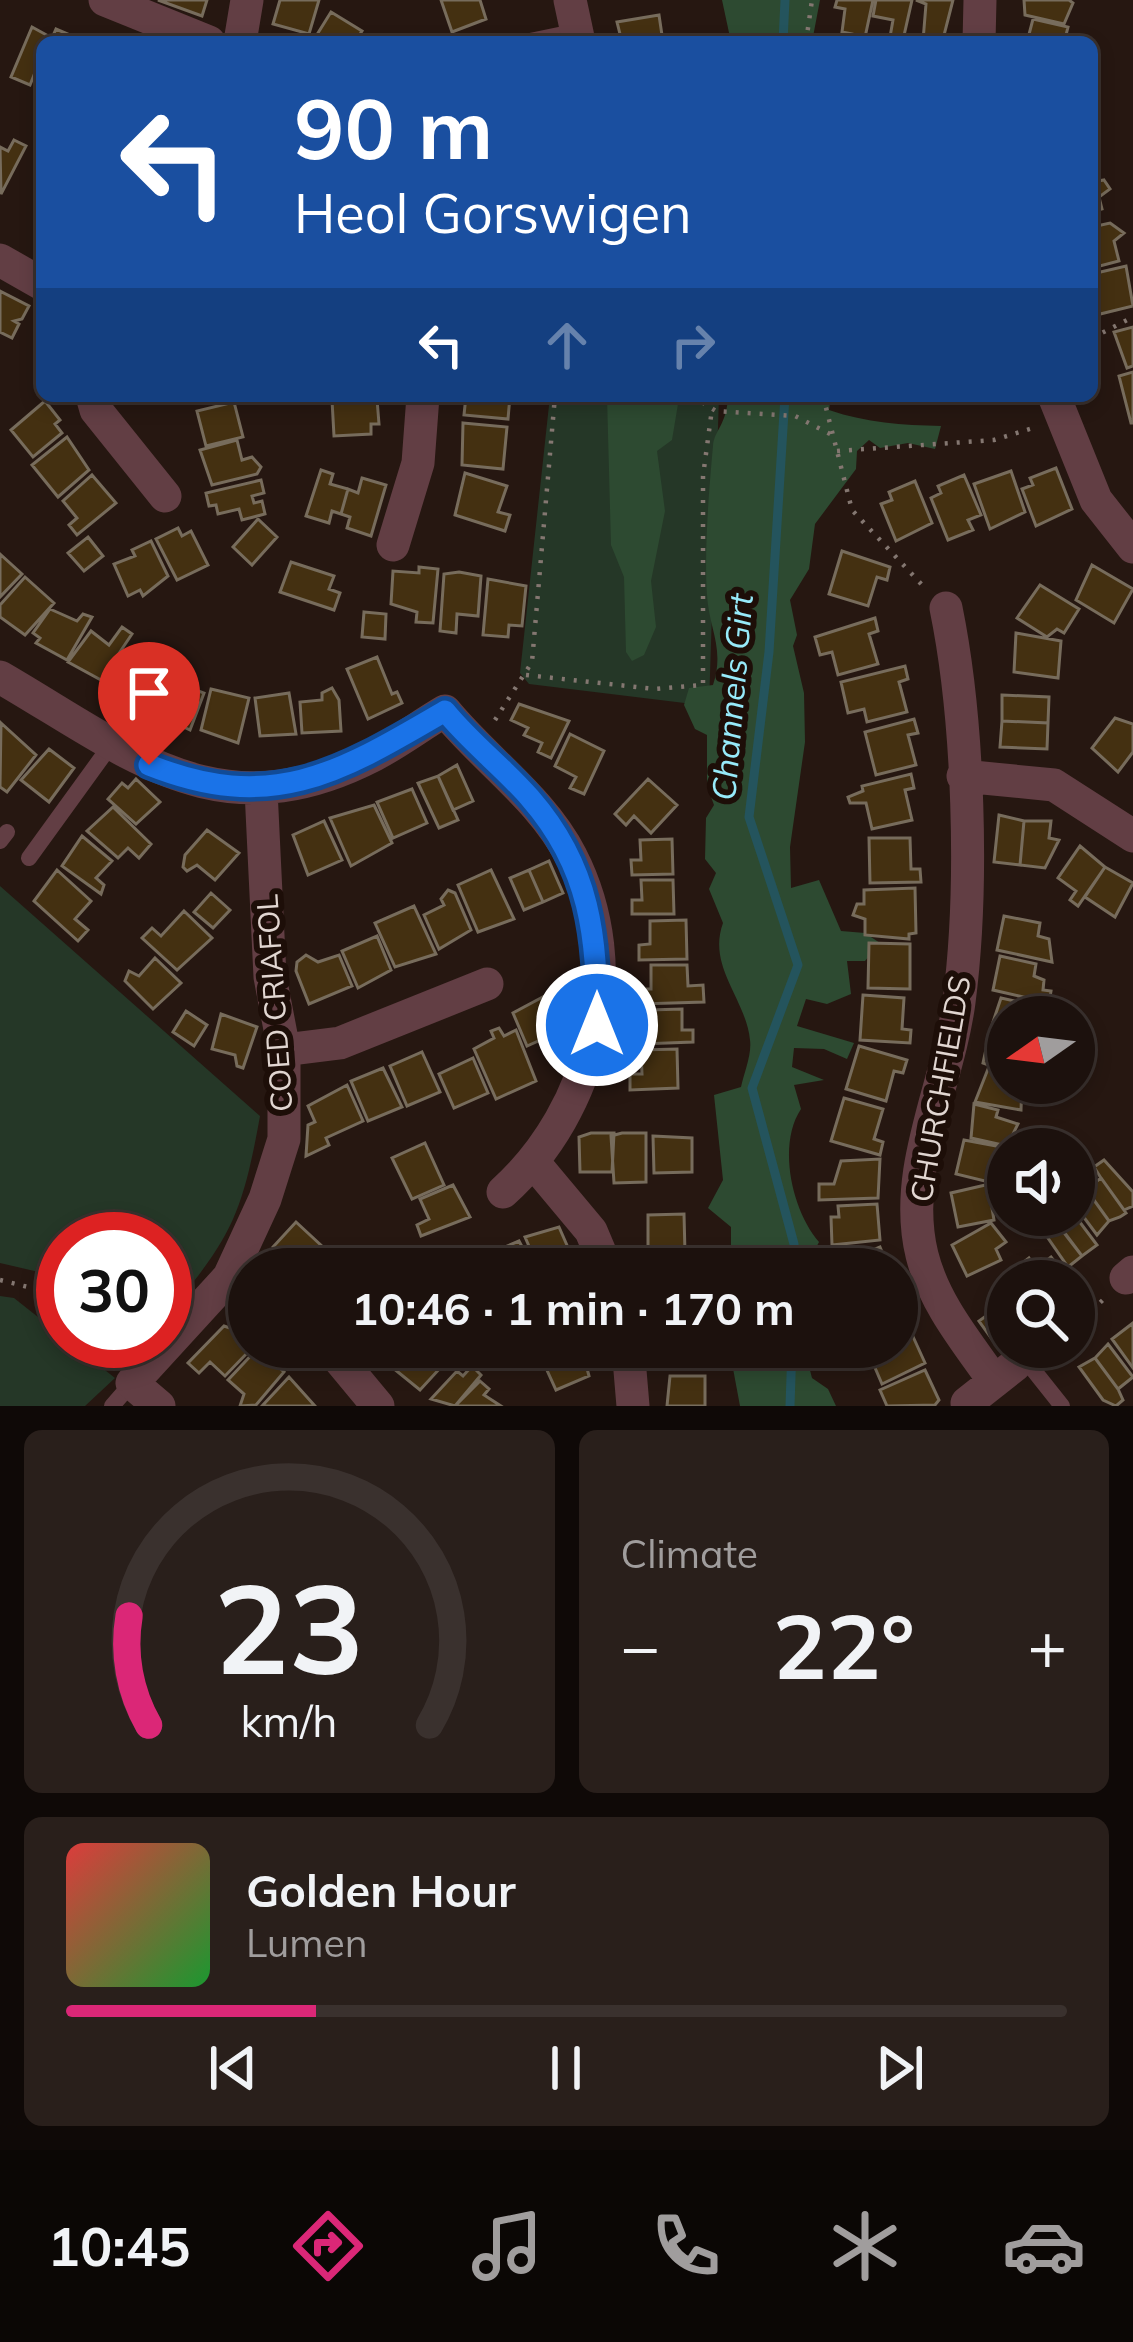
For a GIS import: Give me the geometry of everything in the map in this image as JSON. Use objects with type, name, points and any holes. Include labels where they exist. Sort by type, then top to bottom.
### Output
[{"type":"street","points":[[105,0],[194,36]]},
{"type":"street","points":[[241,36],[247,0]]},
{"type":"street","points":[[979,36],[980,0]]},
{"type":"street","points":[[0,260],[36,281]]},
{"type":"street","points":[[94,402],[165,496]]},
{"type":"street","points":[[394,544],[418,463],[423,402]]},
{"type":"street","points":[[1058,408],[1096,500],[1133,548]]},
{"type":"street","name":"CHURCHFIELDS","points":[[946,608],[961,683],[959,1006],[917,1190],[921,1251],[936,1299],[1005,1373]]},
{"type":"street","points":[[0,677],[149,765],[196,784],[261,790],[327,775],[374,755],[445,711],[471,743],[530,798],[572,857],[597,939],[597,1025],[582,1085],[535,1163],[503,1192]]},
{"type":"street","points":[[963,776],[1054,785],[1133,836]]},
{"type":"street","name":"COED CRIAFOL","points":[[250,1248],[284,1139],[284,1050],[270,977],[261,790]]},
{"type":"street","points":[[284,1050],[340,1043],[487,984]]},
{"type":"street","points":[[535,1163],[591,1231],[599,1248]]},
{"type":"street","name":"COED CRIAFOL","points":[[122,1395],[228,1294]]},
{"type":"street","points":[[346,1368],[377,1406]]},
{"type":"street","points":[[630,1368],[633,1406]]},
{"type":"street","points":[[965,1405],[1005,1373]]},
{"type":"street","points":[[122,1395],[159,1406]]},
{"type":"lane","points":[[542,36],[576,24]]},
{"type":"lane","points":[[28,858],[113,742]]},
{"type":"lane","points":[[1005,1373],[1031,1367],[1062,1406]]},
{"type":"path","points":[[807,36],[812,0]]},
{"type":"path","points":[[1098,335],[1133,316]]},
{"type":"path","points":[[471,743],[507,708],[532,662],[554,402]]},
{"type":"path","points":[[701,402],[712,409],[795,416],[834,436]]},
{"type":"path","points":[[826,402],[852,510],[946,608]]},
{"type":"path","points":[[837,451],[994,440],[1058,408]]},
{"type":"path","points":[[526,675],[655,689],[704,685],[703,476],[712,409]]},
{"type":"path","points":[[1095,1308],[1130,1275]]},
{"type":"path","points":[[0,1280],[36,1289]]},
{"type":"green space","points":[[722,0],[820,0],[813,36],[730,36]]},
{"type":"green space","points":[[549,402],[719,402],[709,706],[529,684],[520,673]]},
{"type":"green space","points":[[607,402],[678,402],[672,440],[657,451],[665,511],[651,581],[656,627],[644,655],[632,661],[626,652],[624,577],[611,545]]},
{"type":"green space","points":[[727,402],[830,402],[829,410],[843,414],[941,426],[935,449],[908,443],[880,448],[869,440],[857,451],[856,469],[815,524],[809,569],[790,600],[797,635],[793,646],[804,693],[805,742],[790,847],[791,888],[819,880],[841,931],[865,933],[880,943],[865,961],[847,961],[851,994],[827,1004],[806,999],[797,1026],[854,1043],[847,1059],[824,1049],[794,1048],[792,1067],[824,1080],[794,1085],[801,1109],[789,1159],[795,1196],[819,1242],[816,1248],[731,1248],[731,1227],[708,1208],[723,1180],[714,1095],[741,1087],[750,1045],[747,1025],[723,969],[719,939],[723,923],[709,889],[716,873],[705,859],[706,818],[714,805],[707,786],[707,735],[695,729],[684,705],[689,688],[713,685],[716,672],[707,595],[707,540],[716,436]]},
{"type":"green space","points":[[0,886],[260,1116],[247,1179],[231,1225],[192,1282],[192,1212],[36,1212],[36,1271],[0,1263]]},
{"type":"green space","points":[[0,1296],[14,1298],[36,1315],[36,1368],[102,1368],[115,1378],[85,1406],[0,1406]]},
{"type":"green space","points":[[733,1368],[809,1368],[812,1378],[828,1389],[836,1406],[740,1406]]},
{"type":"building","points":[[158,0],[207,0],[202,16]]},
{"type":"building","points":[[280,0],[319,0],[309,34],[273,24]]},
{"type":"building","points":[[441,0],[480,0],[486,19],[452,32]]},
{"type":"building","points":[[837,0],[873,0],[865,36],[842,32],[845,9],[835,7]]},
{"type":"building","points":[[876,0],[912,0],[904,36],[890,36],[893,20],[873,16]]},
{"type":"building","points":[[916,0],[953,0],[944,36],[923,36],[926,4]]},
{"type":"building","points":[[1024,0],[1073,3],[1064,24],[1025,15]]},
{"type":"building","points":[[331,12],[362,31],[359,36],[316,36]]},
{"type":"building","points":[[659,15],[662,36],[620,36],[617,22]]},
{"type":"building","points":[[1033,19],[1068,27],[1066,36],[1029,36]]},
{"type":"building","points":[[32,27],[48,36],[36,36],[36,70],[30,85],[11,77]]},
{"type":"building","points":[[14,140],[26,146],[1,194],[0,147],[8,151]]},
{"type":"building","points":[[1104,180],[1110,189],[1099,197],[1102,209],[1098,210],[1098,181]]},
{"type":"building","points":[[1110,223],[1124,233],[1114,241],[1119,261],[1098,266],[1098,226]]},
{"type":"building","points":[[1126,266],[1133,306],[1098,315],[1098,273]]},
{"type":"building","points":[[0,291],[29,306],[22,319],[14,321],[19,324],[12,338],[0,332]]},
{"type":"building","points":[[1133,327],[1133,366],[1127,368],[1114,332]]},
{"type":"building","points":[[1133,372],[1133,423],[1131,423],[1119,376]]},
{"type":"building","points":[[46,402],[60,420],[55,424],[62,433],[33,457],[11,430]]},
{"type":"building","points":[[234,402],[243,437],[206,446],[197,411]]},
{"type":"building","points":[[332,402],[377,402],[379,424],[371,424],[371,434],[334,436]]},
{"type":"building","points":[[465,402],[509,402],[508,419],[464,415]]},
{"type":"building","points":[[463,423],[507,427],[503,469],[462,465]]},
{"type":"building","points":[[67,437],[89,470],[58,497],[32,465]]},
{"type":"building","points":[[237,440],[242,460],[252,457],[261,467],[257,474],[212,485],[200,450]]},
{"type":"building","points":[[1056,468],[1072,509],[1036,526],[1022,489],[1033,485],[1030,478]]},
{"type":"building","points":[[321,470],[333,474],[330,484],[348,489],[341,514],[332,511],[329,523],[306,516]]},
{"type":"building","points":[[1011,471],[1025,512],[990,529],[974,484]]},
{"type":"building","points":[[465,473],[507,486],[498,512],[510,515],[505,531],[455,515]]},
{"type":"building","points":[[92,475],[116,503],[77,535],[69,525],[77,518],[63,501]]},
{"type":"building","points":[[964,475],[981,515],[968,520],[973,530],[948,540],[931,498],[941,493],[938,486]]},
{"type":"building","points":[[362,478],[386,485],[371,536],[347,528],[350,517],[341,514],[348,489],[358,493]]},
{"type":"building","points":[[261,480],[264,493],[252,496],[254,503],[262,501],[265,514],[242,520],[239,509],[218,514],[216,505],[209,506],[206,493]]},
{"type":"building","points":[[915,481],[932,523],[896,541],[881,504],[892,500],[889,492]]},
{"type":"building","points":[[258,519],[277,537],[252,565],[233,547]]},
{"type":"building","points":[[178,528],[182,536],[191,531],[208,565],[177,580],[156,539]]},
{"type":"building","points":[[88,537],[103,556],[84,571],[68,553]]},
{"type":"building","points":[[151,541],[168,576],[143,596],[140,590],[128,596],[114,564],[135,556],[132,550]]},
{"type":"building","points":[[842,551],[890,567],[887,580],[877,577],[868,606],[829,594]]},
{"type":"building","points":[[0,554],[22,574],[0,597]]},
{"type":"building","points":[[291,562],[334,576],[329,589],[340,593],[334,610],[280,592]]},
{"type":"building","points":[[1092,565],[1133,589],[1114,623],[1076,600]]},
{"type":"building","points":[[419,567],[438,569],[433,623],[416,622],[417,612],[391,604],[393,571],[419,573]]},
{"type":"building","points":[[444,574],[481,576],[478,616],[457,614],[456,633],[440,631]]},
{"type":"building","points":[[25,577],[54,603],[25,635],[0,617],[0,605]]},
{"type":"building","points":[[488,579],[526,586],[522,626],[509,625],[508,637],[483,635]]},
{"type":"building","points":[[1040,585],[1079,609],[1064,633],[1057,629],[1047,637],[1017,618]]},
{"type":"building","points":[[50,609],[77,621],[83,614],[92,617],[67,660],[36,643],[40,638],[33,633]]},
{"type":"building","points":[[364,612],[386,614],[385,639],[362,637]]},
{"type":"building","points":[[875,618],[878,631],[869,634],[878,664],[838,675],[832,652],[820,655],[815,637]]},
{"type":"building","points":[[122,627],[132,634],[101,680],[68,662],[91,631],[109,645]]},
{"type":"building","points":[[1016,633],[1061,641],[1058,678],[1014,672]]},
{"type":"building","points":[[133,650],[160,672],[130,703],[106,683]]},
{"type":"building","points":[[377,657],[392,694],[397,692],[402,703],[368,719],[347,669]]},
{"type":"building","points":[[905,666],[908,679],[899,682],[907,712],[867,722],[864,709],[848,713],[841,682]]},
{"type":"building","points":[[159,676],[204,693],[190,730],[146,709],[148,703],[142,701]]},
{"type":"building","points":[[332,688],[339,700],[341,731],[302,733],[300,702],[322,700],[322,693]]},
{"type":"building","points":[[211,689],[249,698],[238,743],[201,730]]},
{"type":"building","points":[[289,693],[296,734],[260,736],[255,698]]},
{"type":"building","points":[[1002,695],[1049,697],[1048,723],[1002,721]]},
{"type":"building","points":[[519,704],[569,721],[551,758],[538,752],[542,743],[524,735],[528,728],[511,720]]},
{"type":"building","points":[[1115,718],[1133,724],[1133,752],[1118,772],[1092,748]]},
{"type":"building","points":[[914,719],[918,733],[908,735],[916,765],[876,775],[865,732]]},
{"type":"building","points":[[1002,721],[1048,723],[1047,749],[1000,747]]},
{"type":"building","points":[[1,723],[36,755],[7,792],[0,787]]},
{"type":"building","points":[[570,734],[604,751],[584,794],[570,788],[576,777],[555,766]]},
{"type":"building","points":[[49,749],[74,768],[49,802],[21,780]]},
{"type":"building","points":[[457,765],[473,801],[453,810],[438,776]]},
{"type":"building","points":[[911,774],[914,788],[905,790],[912,820],[872,829],[866,803],[850,803],[848,797],[863,791],[862,786]]},
{"type":"building","points":[[438,776],[458,820],[439,828],[418,783]]},
{"type":"building","points":[[136,779],[160,802],[136,824],[108,799],[122,783],[128,788]]},
{"type":"building","points":[[648,779],[677,805],[651,833],[634,816],[626,825],[615,814]]},
{"type":"building","points":[[412,789],[427,823],[393,838],[377,802]]},
{"type":"building","points":[[374,805],[392,843],[351,866],[330,818]]},
{"type":"building","points":[[113,807],[151,844],[139,858],[128,848],[118,858],[87,831]]},
{"type":"building","points":[[999,815],[1024,821],[1020,865],[994,862]]},
{"type":"building","points":[[324,821],[342,860],[308,875],[293,835]]},
{"type":"building","points":[[1024,821],[1051,821],[1049,838],[1059,840],[1045,868],[1020,865]]},
{"type":"building","points":[[207,830],[239,853],[215,880],[197,865],[187,871],[183,867],[185,855]]},
{"type":"building","points":[[82,836],[112,861],[96,878],[104,885],[101,894],[62,866]]},
{"type":"building","points":[[869,838],[910,838],[911,869],[920,869],[921,882],[870,883]]},
{"type":"building","points":[[672,839],[673,874],[632,875],[631,860],[641,860],[640,840]]},
{"type":"building","points":[[1080,846],[1105,867],[1078,906],[1070,900],[1076,891],[1058,878]]},
{"type":"building","points":[[549,861],[563,893],[543,902],[529,870]]},
{"type":"building","points":[[1105,867],[1133,883],[1115,917],[1085,897]]},
{"type":"building","points":[[57,870],[91,901],[75,919],[88,930],[78,941],[34,901]]},
{"type":"building","points":[[491,870],[514,919],[478,932],[458,885]]},
{"type":"building","points":[[529,870],[543,902],[524,910],[510,878]]},
{"type":"building","points":[[641,880],[673,880],[674,914],[632,914],[632,900],[642,900]]},
{"type":"building","points":[[915,888],[916,933],[909,934],[909,939],[865,935],[865,919],[853,915],[857,904],[864,904],[864,890]]},
{"type":"building","points":[[448,890],[455,893],[471,930],[439,949],[424,915],[444,905],[441,899]]},
{"type":"building","points":[[211,893],[230,910],[213,928],[194,912]]},
{"type":"building","points":[[414,906],[436,954],[395,967],[375,923]]},
{"type":"building","points":[[184,911],[212,938],[177,970],[142,938],[152,928],[161,936]]},
{"type":"building","points":[[1004,916],[1040,923],[1038,936],[1049,939],[1052,962],[997,950]]},
{"type":"building","points":[[686,920],[687,959],[639,960],[639,945],[650,944],[650,921]]},
{"type":"building","points":[[377,936],[391,970],[358,988],[342,951]]},
{"type":"building","points":[[869,943],[910,944],[910,989],[868,988]]},
{"type":"building","points":[[306,955],[318,962],[339,955],[352,986],[309,1004],[296,971],[297,962]]},
{"type":"building","points":[[1000,956],[1036,964],[1034,976],[1044,980],[1043,990],[1051,991],[1050,996],[1019,996],[993,990]]},
{"type":"building","points":[[155,958],[181,983],[153,1009],[125,981],[129,971],[139,976]]},
{"type":"building","points":[[651,965],[687,965],[688,986],[703,985],[704,1002],[640,1004],[640,989],[651,989]]},
{"type":"building","points":[[552,992],[567,1028],[527,1046],[513,1013]]},
{"type":"building","points":[[863,995],[904,998],[902,1029],[911,1030],[910,1043],[860,1040]]},
{"type":"building","points":[[682,1009],[682,1030],[693,1030],[693,1042],[641,1044],[641,1030],[650,1030],[649,1010]]},
{"type":"building","points":[[186,1011],[207,1025],[194,1046],[173,1032]]},
{"type":"building","points":[[221,1014],[257,1027],[243,1068],[237,1066],[235,1055],[212,1049]]},
{"type":"building","points":[[499,1028],[504,1036],[516,1030],[536,1081],[496,1099],[474,1049],[494,1038],[491,1031]]},
{"type":"building","points":[[859,1046],[907,1060],[903,1073],[894,1071],[886,1101],[846,1089]]},
{"type":"building","points":[[677,1049],[678,1088],[630,1090],[630,1074],[642,1074],[641,1050]]},
{"type":"building","points":[[422,1052],[440,1092],[407,1106],[390,1066]]},
{"type":"building","points":[[473,1058],[488,1093],[454,1108],[439,1074]]},
{"type":"building","points":[[383,1068],[402,1107],[368,1121],[351,1081]]},
{"type":"building","points":[[987,1072],[987,1104],[1021,1104],[1021,1110],[975,1102]]},
{"type":"building","points":[[347,1085],[363,1121],[326,1138],[329,1145],[306,1156],[308,1125],[315,1122],[308,1106]]},
{"type":"building","points":[[844,1098],[883,1109],[874,1139],[883,1142],[880,1155],[831,1141]]},
{"type":"building","points":[[974,1104],[998,1110],[996,1117],[1018,1124],[1016,1128],[987,1128],[987,1142],[971,1138]]},
{"type":"building","points":[[614,1133],[612,1172],[580,1172],[579,1137]]},
{"type":"building","points":[[646,1133],[646,1182],[614,1183],[611,1136]]},
{"type":"building","points":[[653,1136],[692,1138],[692,1172],[654,1173]]},
{"type":"building","points":[[964,1140],[987,1144],[987,1182],[956,1174]]},
{"type":"building","points":[[425,1143],[444,1185],[412,1199],[392,1158]]},
{"type":"building","points":[[880,1159],[878,1198],[819,1200],[819,1184],[834,1184],[841,1161]]},
{"type":"building","points":[[1104,1160],[1133,1192],[1133,1206],[1124,1210],[1095,1166]]},
{"type":"building","points":[[1101,1178],[1126,1213],[1109,1221],[1095,1202],[1095,1182]]},
{"type":"building","points":[[453,1185],[470,1217],[421,1236],[417,1225],[429,1219],[420,1199]]},
{"type":"building","points":[[987,1185],[987,1221],[958,1227],[951,1193]]},
{"type":"building","points":[[1095,1202],[1109,1221],[1095,1232]]},
{"type":"building","points":[[877,1204],[880,1240],[832,1245],[831,1217],[839,1217],[838,1206]]},
{"type":"building","points":[[684,1214],[685,1248],[648,1248],[648,1215]]},
{"type":"building","points":[[296,1222],[324,1248],[274,1248]]},
{"type":"building","points":[[987,1225],[987,1236],[1001,1236],[1006,1242],[996,1249],[1001,1260],[987,1260],[987,1267],[967,1276],[952,1245]]},
{"type":"building","points":[[559,1227],[568,1248],[530,1248],[525,1237]]},
{"type":"building","points":[[1047,1236],[1066,1236],[1082,1256],[1063,1260]]},
{"type":"building","points":[[1067,1236],[1090,1236],[1097,1245],[1082,1256]]},
{"type":"building","points":[[1133,1323],[1133,1368],[1112,1339]]},
{"type":"building","points":[[224,1326],[228,1327],[228,1368],[233,1368],[225,1376],[210,1362],[199,1373],[192,1359]]},
{"type":"building","points":[[1108,1344],[1133,1377],[1118,1389],[1095,1358]]},
{"type":"building","points":[[1095,1358],[1123,1400],[1116,1406],[1103,1400],[1080,1368],[1095,1368]]},
{"type":"building","points":[[239,1368],[284,1372],[256,1405],[240,1406],[244,1394],[228,1380]]},
{"type":"building","points":[[393,1368],[440,1368],[420,1390]]},
{"type":"building","points":[[470,1368],[481,1375],[455,1406],[431,1399],[457,1371],[463,1376]]},
{"type":"building","points":[[546,1368],[587,1368],[589,1376],[556,1390]]},
{"type":"building","points":[[875,1368],[915,1368],[882,1384]]},
{"type":"building","points":[[925,1370],[939,1400],[935,1405],[887,1406],[880,1390]]},
{"type":"building","points":[[670,1376],[705,1376],[705,1406],[667,1406]]},
{"type":"building","points":[[289,1377],[315,1406],[262,1406]]},
{"type":"building","points":[[480,1381],[489,1389],[484,1395],[501,1406],[455,1406]]},
{"type":"waterway","name":"Channels Girt","points":[[783,36],[785,0]]},
{"type":"waterway","name":"Channels Girt","points":[[785,402],[769,652],[749,817],[798,965],[752,1088],[794,1248]]},
{"type":"waterway","name":"Channels Girt","points":[[790,1406],[791,1368]]},
{"type":"route","points":[[149,765],[196,784],[261,790],[327,775],[374,755],[445,711],[471,743],[530,798],[572,857],[597,939],[597,1025]]}]
